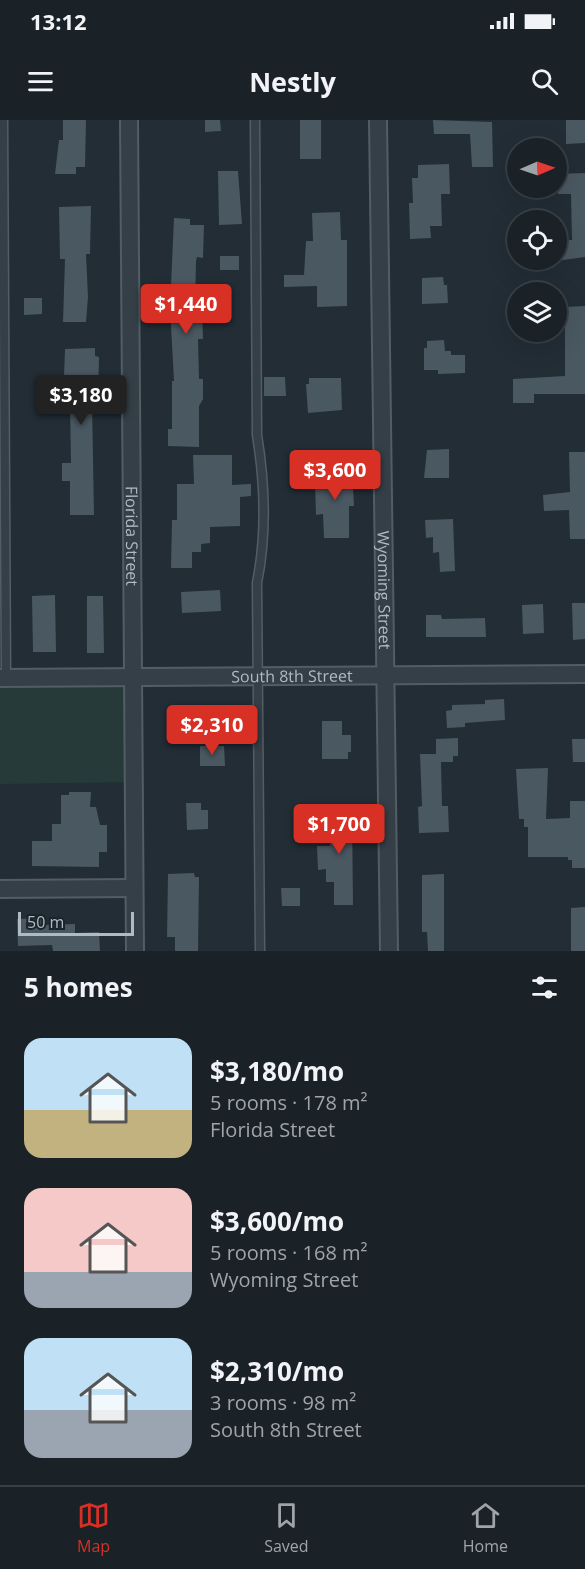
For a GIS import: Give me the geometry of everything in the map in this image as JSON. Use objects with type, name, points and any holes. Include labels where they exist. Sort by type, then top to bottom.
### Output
[{"type":"street","name":"Florida Street","points":[[129,120],[135,951]]},
{"type":"street","name":"Wyoming Street","points":[[378,120],[389,951]]},
{"type":"street","name":"South 8th Street","points":[[3,678],[133,679],[585,674]]},
{"type":"street","points":[[0,890],[134,888]]},
{"type":"lane","points":[[3,120],[3,678]]},
{"type":"lane","points":[[255,120],[257,435],[264,475],[264,530],[256,583],[260,951]]},
{"type":"green space","points":[[0,678],[133,679],[134,782],[0,784]]},
{"type":"building","points":[[63,120],[86,120],[85,167],[76,167],[76,174],[55,174],[59,140],[63,140]]},
{"type":"building","points":[[205,120],[220,120],[221,131],[205,132]]},
{"type":"building","points":[[300,120],[321,120],[321,159],[300,159]]},
{"type":"building","points":[[433,120],[492,122],[493,167],[472,167],[470,134],[434,134]]},
{"type":"building","points":[[566,120],[585,120],[585,143],[567,144]]},
{"type":"building","points":[[449,164],[450,194],[441,194],[442,226],[430,226],[431,238],[410,239],[409,203],[413,203],[412,178],[418,178],[418,165]]},
{"type":"building","points":[[218,171],[238,171],[242,224],[219,225]]},
{"type":"building","points":[[585,173],[585,257],[567,259],[567,240],[572,240],[571,194],[567,194],[567,174]]},
{"type":"building","points":[[91,206],[90,254],[86,254],[88,297],[86,322],[63,322],[65,259],[60,259],[59,207]]},
{"type":"building","points":[[340,212],[341,240],[347,240],[347,306],[317,307],[317,286],[284,287],[284,275],[304,275],[306,241],[313,241],[312,213]]},
{"type":"building","points":[[174,218],[190,219],[190,225],[204,225],[203,258],[197,257],[196,261],[195,308],[202,308],[203,339],[198,339],[199,379],[203,379],[203,399],[199,406],[199,447],[168,446],[168,429],[172,429],[172,381],[174,381],[170,308]]},
{"type":"building","points":[[220,256],[239,256],[239,270],[220,270]]},
{"type":"building","points":[[443,277],[444,285],[447,285],[448,303],[422,304],[422,278]]},
{"type":"building","points":[[24,298],[42,298],[42,314],[24,315]]},
{"type":"building","points":[[585,306],[585,394],[534,394],[534,403],[513,403],[513,379],[565,376],[567,307]]},
{"type":"building","points":[[444,340],[445,351],[451,351],[451,355],[465,355],[465,373],[438,374],[438,370],[424,370],[424,348],[427,348],[427,341]]},
{"type":"building","points":[[95,348],[95,356],[99,357],[98,400],[92,400],[94,515],[70,515],[70,481],[62,481],[62,463],[71,463],[70,404],[63,404],[65,349]]},
{"type":"building","points":[[264,377],[285,377],[286,396],[264,396]]},
{"type":"building","points":[[309,378],[341,378],[342,410],[308,413],[306,384],[309,384]]},
{"type":"building","points":[[449,449],[449,478],[424,478],[427,450]]},
{"type":"building","points":[[569,452],[585,452],[585,539],[570,539],[569,510],[544,511],[543,495],[570,492]]},
{"type":"building","points":[[328,454],[342,454],[342,482],[348,482],[349,488],[353,488],[354,506],[349,506],[349,538],[324,538],[323,514],[316,515],[315,483],[328,483]]},
{"type":"building","points":[[193,455],[232,455],[232,485],[251,484],[251,496],[240,497],[240,526],[210,527],[210,543],[201,544],[201,552],[192,552],[192,568],[171,568],[172,520],[177,520],[177,484],[194,484]]},
{"type":"building","points":[[453,519],[455,571],[440,572],[439,552],[433,553],[433,537],[426,538],[425,520]]},
{"type":"building","points":[[220,590],[221,611],[182,613],[181,592]]},
{"type":"building","points":[[55,595],[56,652],[33,652],[32,596]]},
{"type":"building","points":[[87,596],[103,596],[104,653],[87,653]]},
{"type":"building","points":[[572,603],[585,603],[585,639],[573,640]]},
{"type":"building","points":[[543,604],[544,633],[523,634],[522,605]]},
{"type":"building","points":[[426,615],[441,615],[442,619],[485,618],[486,637],[426,637]]},
{"type":"building","points":[[504,699],[505,720],[465,723],[465,727],[447,728],[446,711],[452,710],[452,705],[485,704],[485,700]]},
{"type":"building","points":[[322,721],[342,721],[342,735],[351,735],[351,752],[348,752],[348,759],[322,759]]},
{"type":"building","points":[[458,738],[458,756],[453,756],[453,762],[441,762],[442,806],[448,806],[449,832],[419,833],[418,807],[422,806],[420,754],[436,754],[436,739]]},
{"type":"building","points":[[572,739],[585,739],[585,762],[573,762]]},
{"type":"building","points":[[200,746],[224,746],[225,766],[200,766]]},
{"type":"building","points":[[548,768],[546,819],[570,818],[570,801],[585,801],[585,868],[572,868],[572,860],[568,860],[568,857],[528,857],[528,827],[524,827],[524,819],[519,819],[516,769]]},
{"type":"building","points":[[69,792],[91,792],[90,807],[96,807],[100,825],[107,825],[107,852],[99,852],[99,867],[32,866],[32,841],[52,841],[52,824],[61,824],[61,795],[69,795]]},
{"type":"building","points":[[186,803],[201,803],[201,810],[208,810],[208,829],[187,830]]},
{"type":"building","points":[[330,804],[345,804],[345,812],[352,812],[353,905],[334,905],[334,882],[326,882],[326,869],[318,870],[317,846],[330,846]]},
{"type":"building","points":[[194,873],[195,877],[199,877],[198,951],[175,951],[175,937],[167,937],[168,874]]},
{"type":"building","points":[[444,874],[444,951],[428,951],[427,932],[422,932],[422,875]]},
{"type":"building","points":[[281,888],[300,888],[300,906],[282,906]]},
{"type":"building","points":[[585,907],[585,951],[571,951],[571,908]]},
{"type":"building","points":[[44,918],[45,925],[75,924],[75,933],[99,932],[100,951],[53,951],[52,945],[18,946],[17,919]]}]
